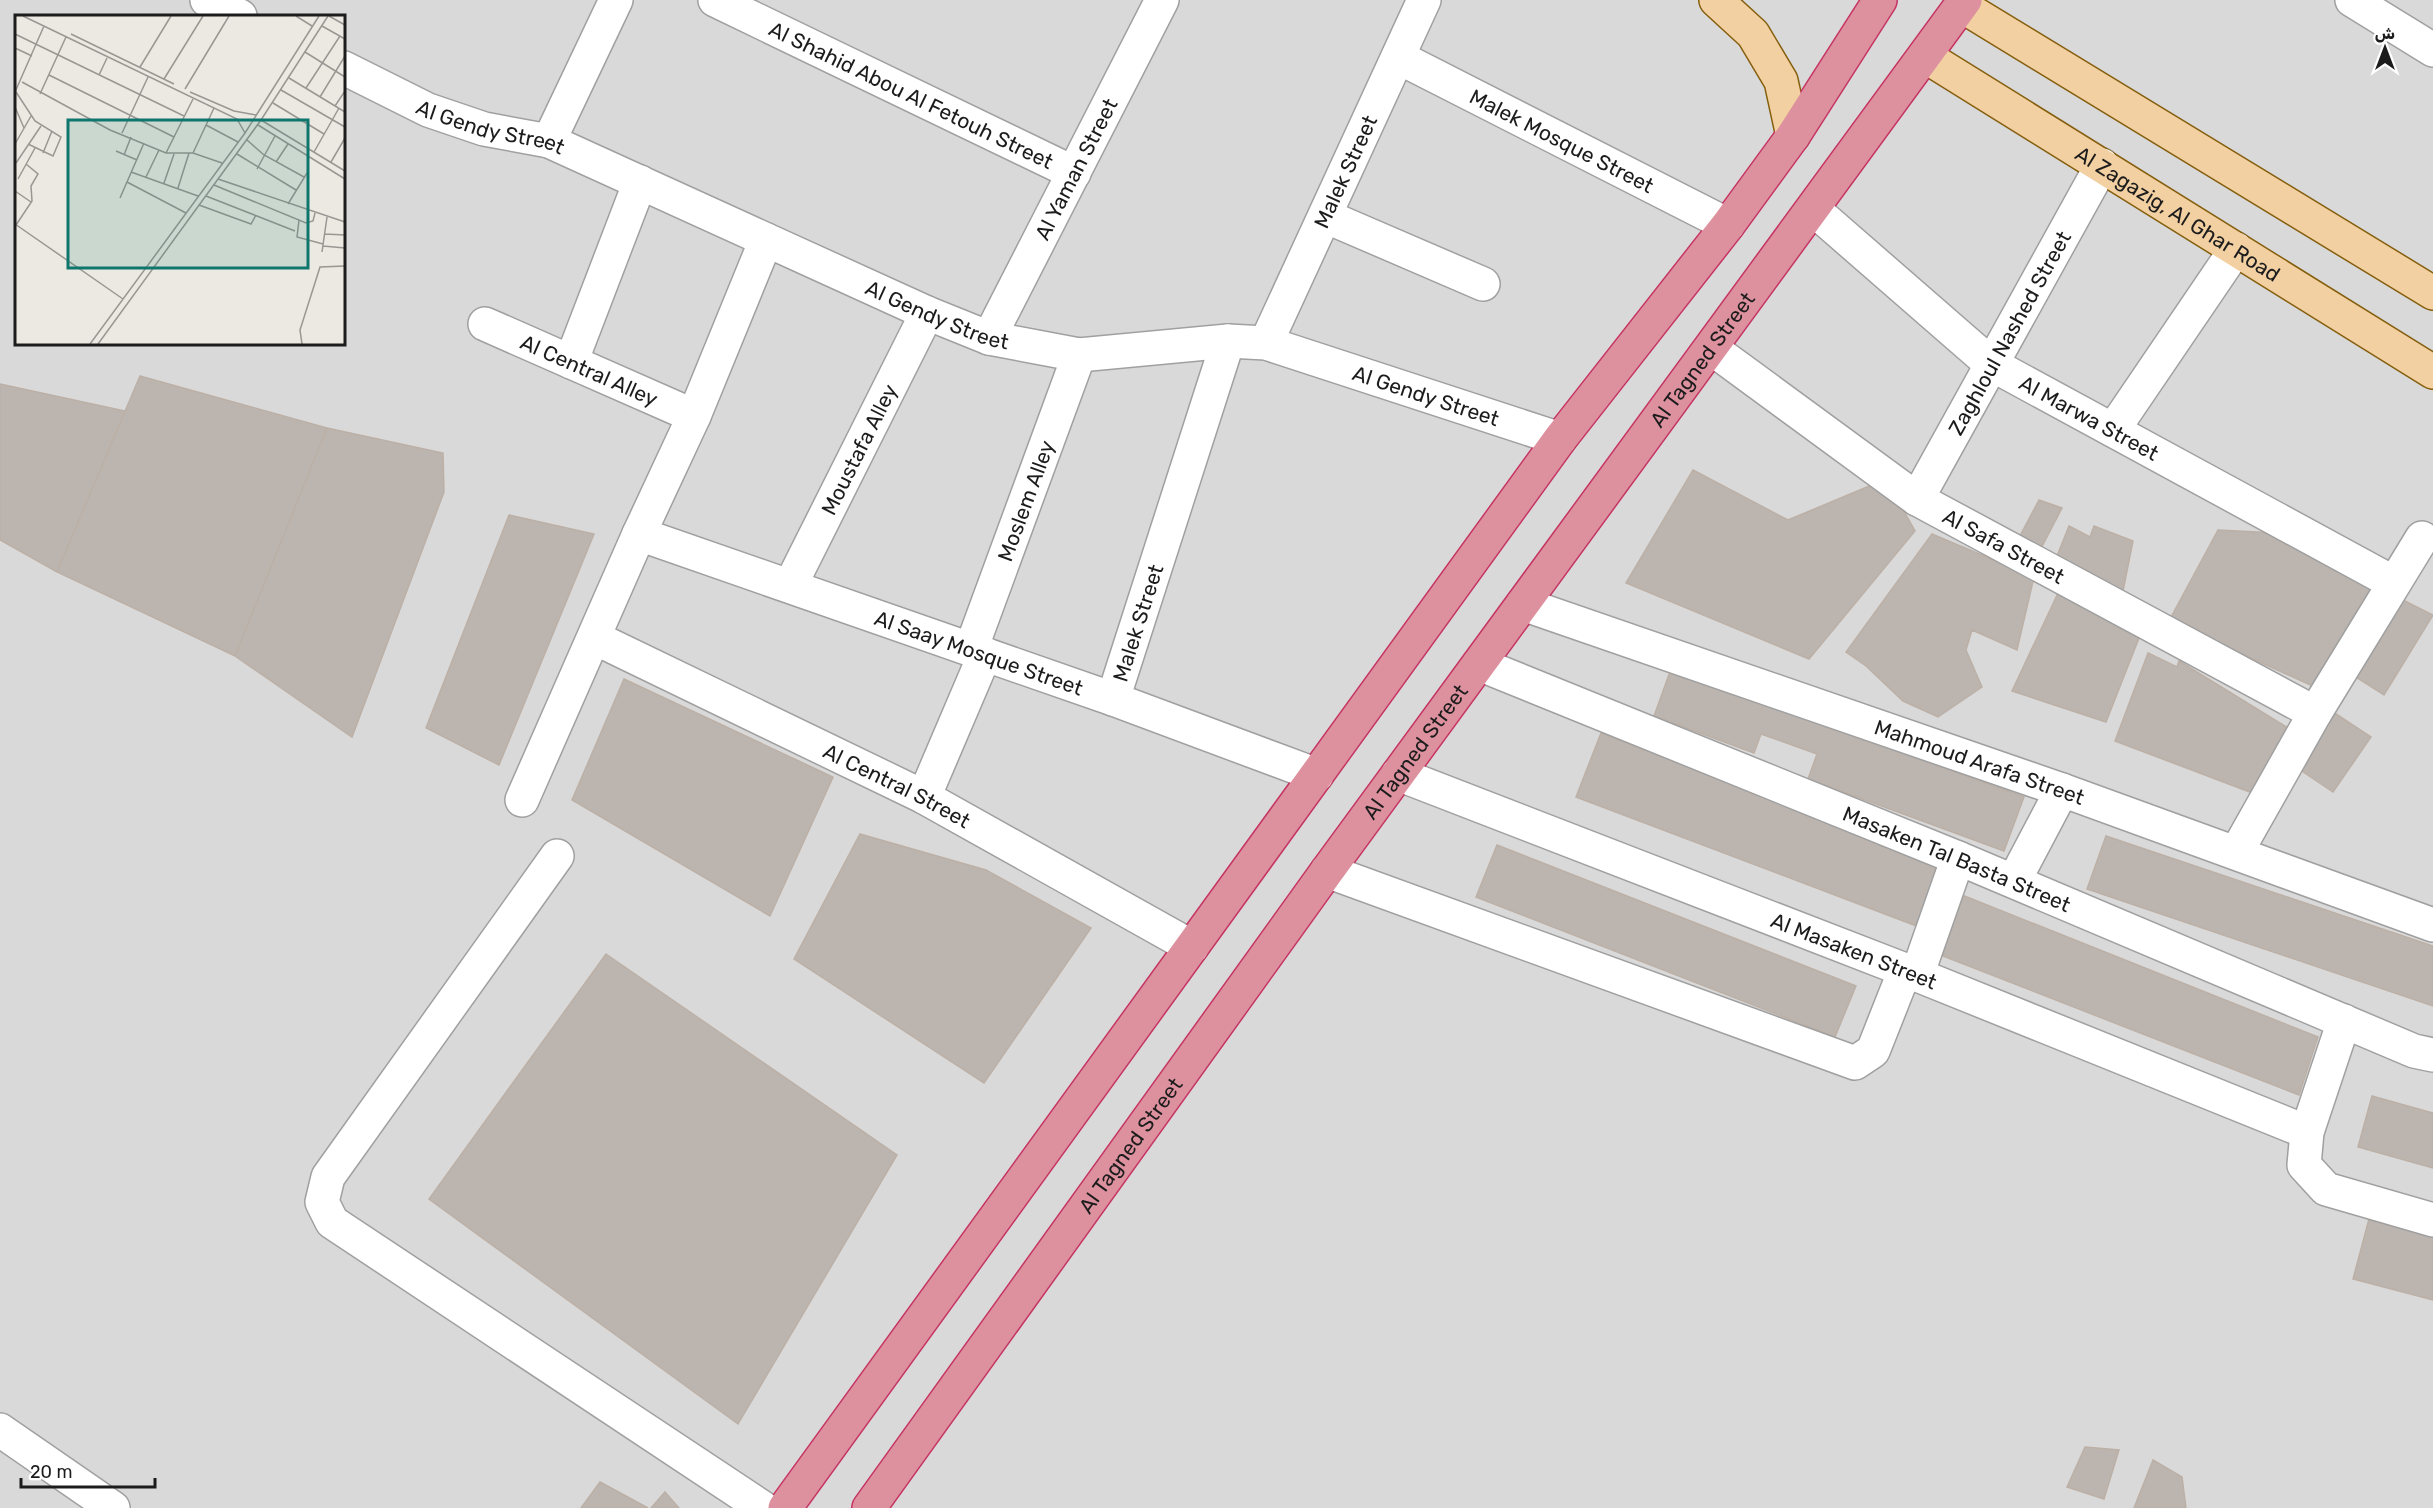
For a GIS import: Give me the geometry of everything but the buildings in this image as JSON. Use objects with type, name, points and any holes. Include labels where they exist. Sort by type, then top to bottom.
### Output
[{"type":"highway","points":[[785,1508],[1560,439],[1728,225],[1793,136],[1880,0]]},
{"type":"highway","name":"Al Tagned Street","points":[[869,1508],[1327,871],[1964,3]]},
{"type":"main road","points":[[1716,0],[1753,34],[1781,81],[1793,136]]},
{"type":"main road","points":[[1964,3],[2433,293]]},
{"type":"main road","name":"Al Zagazig, Al Ghar Road","points":[[1925,56],[2433,372]]},
{"type":"street","points":[[207,0],[238,15]]},
{"type":"street","points":[[549,141],[616,0]]},
{"type":"street","name":"Al Shahid Abou Al Fetouh Street","points":[[715,0],[1074,173]]},
{"type":"street","name":"Al Yaman Street","points":[[989,338],[1162,0]]},
{"type":"street","name":"Malek Street","points":[[1266,343],[1424,0]]},
{"type":"street","points":[[2352,0],[2433,50]]},
{"type":"street","name":"Malek Mosque Street","points":[[1398,57],[1728,225]]},
{"type":"street","name":"Al Gendy Street","points":[[345,68],[428,110],[484,129],[549,141],[927,313],[989,338],[1079,355],[1228,341],[1266,343],[1560,439]]},
{"type":"street","name":"Zaghloul Nashed Street","points":[[1917,499],[2102,165]]},
{"type":"street","points":[[571,362],[640,182]]},
{"type":"street","name":"Al Marwa Street","points":[[1813,209],[1991,364],[2394,583]]},
{"type":"street","points":[[1325,216],[1483,284]]},
{"type":"street","points":[[522,800],[639,534],[694,416],[766,240]]},
{"type":"street","points":[[2113,430],[2236,249]]},
{"type":"street","name":"Moustafa Alley","points":[[790,586],[927,313]]},
{"type":"street","name":"Al Central Alley","points":[[486,324],[694,416]]},
{"type":"street","name":"Malek Street","points":[[1113,699],[1228,341]]},
{"type":"street","name":"Al Safa Street","points":[[1711,348],[1917,499],[2315,713]]},
{"type":"street","name":"Moslem Alley","points":[[924,797],[978,651],[1079,355]]},
{"type":"street","name":"Al Saay Mosque Street","points":[[639,534],[978,651],[1317,775]]},
{"type":"street","points":[[2236,853],[2315,713],[2422,538]]},
{"type":"street","name":"Mahmoud Arafa Street","points":[[1523,603],[2062,790],[2433,925]]},
{"type":"street","name":"Al Central Street","points":[[595,638],[924,797],[1192,947]]},
{"type":"street","name":"Masaken Tal Basta Street","points":[[1479,664],[2014,881],[2414,1051],[2433,1054]]},
{"type":"street","name":"Al Masaken Street","points":[[1398,774],[1911,972],[2307,1132]]},
{"type":"street","points":[[2014,881],[2062,790]]},
{"type":"street","points":[[558,856],[328,1177],[322,1202],[332,1222],[763,1508]]},
{"type":"street","points":[[1327,871],[1855,1063],[1873,1052],[1911,972],[1958,858]]},
{"type":"street","points":[[2344,1021],[2307,1132],[2304,1165],[2326,1189],[2433,1220]]},
{"type":"street","points":[[0,1430],[113,1508]]},
{"type":"shaded area","points":[[0,0],[2433,0],[2433,1508],[0,1508]]}]
